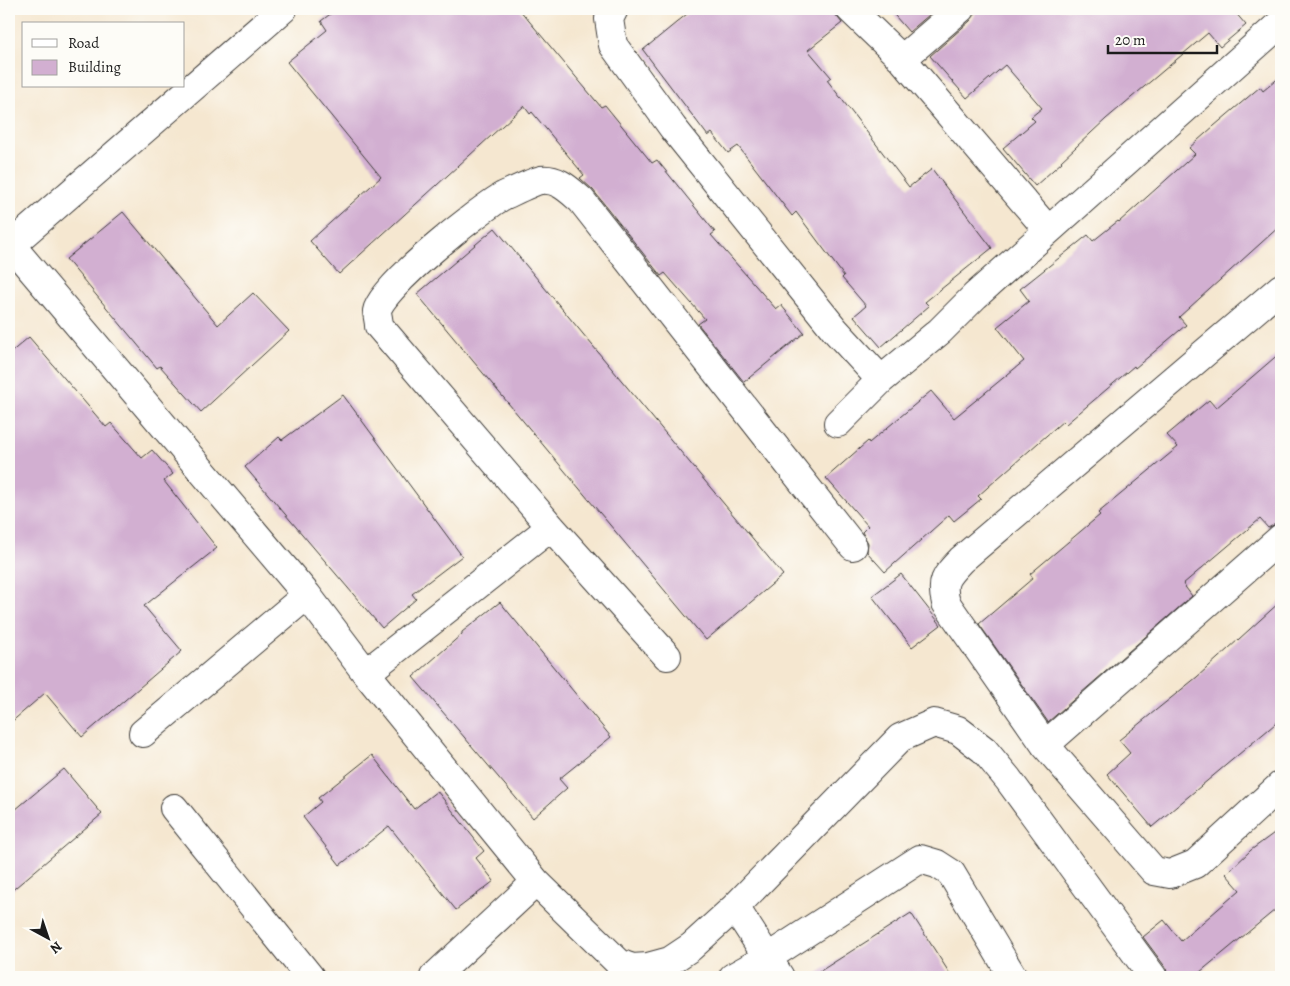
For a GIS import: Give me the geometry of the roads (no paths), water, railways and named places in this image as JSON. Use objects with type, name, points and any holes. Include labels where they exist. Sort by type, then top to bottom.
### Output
[{"type":"street","points":[[283,9],[10,244],[307,595],[366,673],[536,882],[619,963],[632,968],[648,967],[670,961],[691,947],[735,907],[900,738],[934,723],[958,730],[984,750],[1008,778],[1154,977]]},
{"type":"street","points":[[614,9],[609,20],[614,46],[619,53],[673,128],[829,323],[881,380]]},
{"type":"street","points":[[850,9],[902,59],[1048,230]]},
{"type":"street","points":[[902,59],[960,9]]},
{"type":"street","points":[[838,423],[881,380],[940,331],[975,296],[1048,230],[1281,23]]},
{"type":"street","points":[[667,656],[551,527],[379,326],[377,310],[403,276],[472,218],[503,196],[542,180],[560,183],[581,200],[853,546]]},
{"type":"street","points":[[1281,288],[961,560],[945,578],[942,590],[946,603],[1045,745],[1154,871],[1170,874],[1195,864],[1281,785]]},
{"type":"street","points":[[366,673],[551,527]]},
{"type":"street","points":[[1045,745],[1281,538]]},
{"type":"street","points":[[143,733],[307,595]]},
{"type":"street","points":[[174,808],[310,977]]},
{"type":"street","points":[[733,977],[774,967],[920,859],[937,864],[951,873],[1014,977]]},
{"type":"street","points":[[434,977],[536,882]]},
{"type":"street","points":[[735,907],[774,967]]}]
